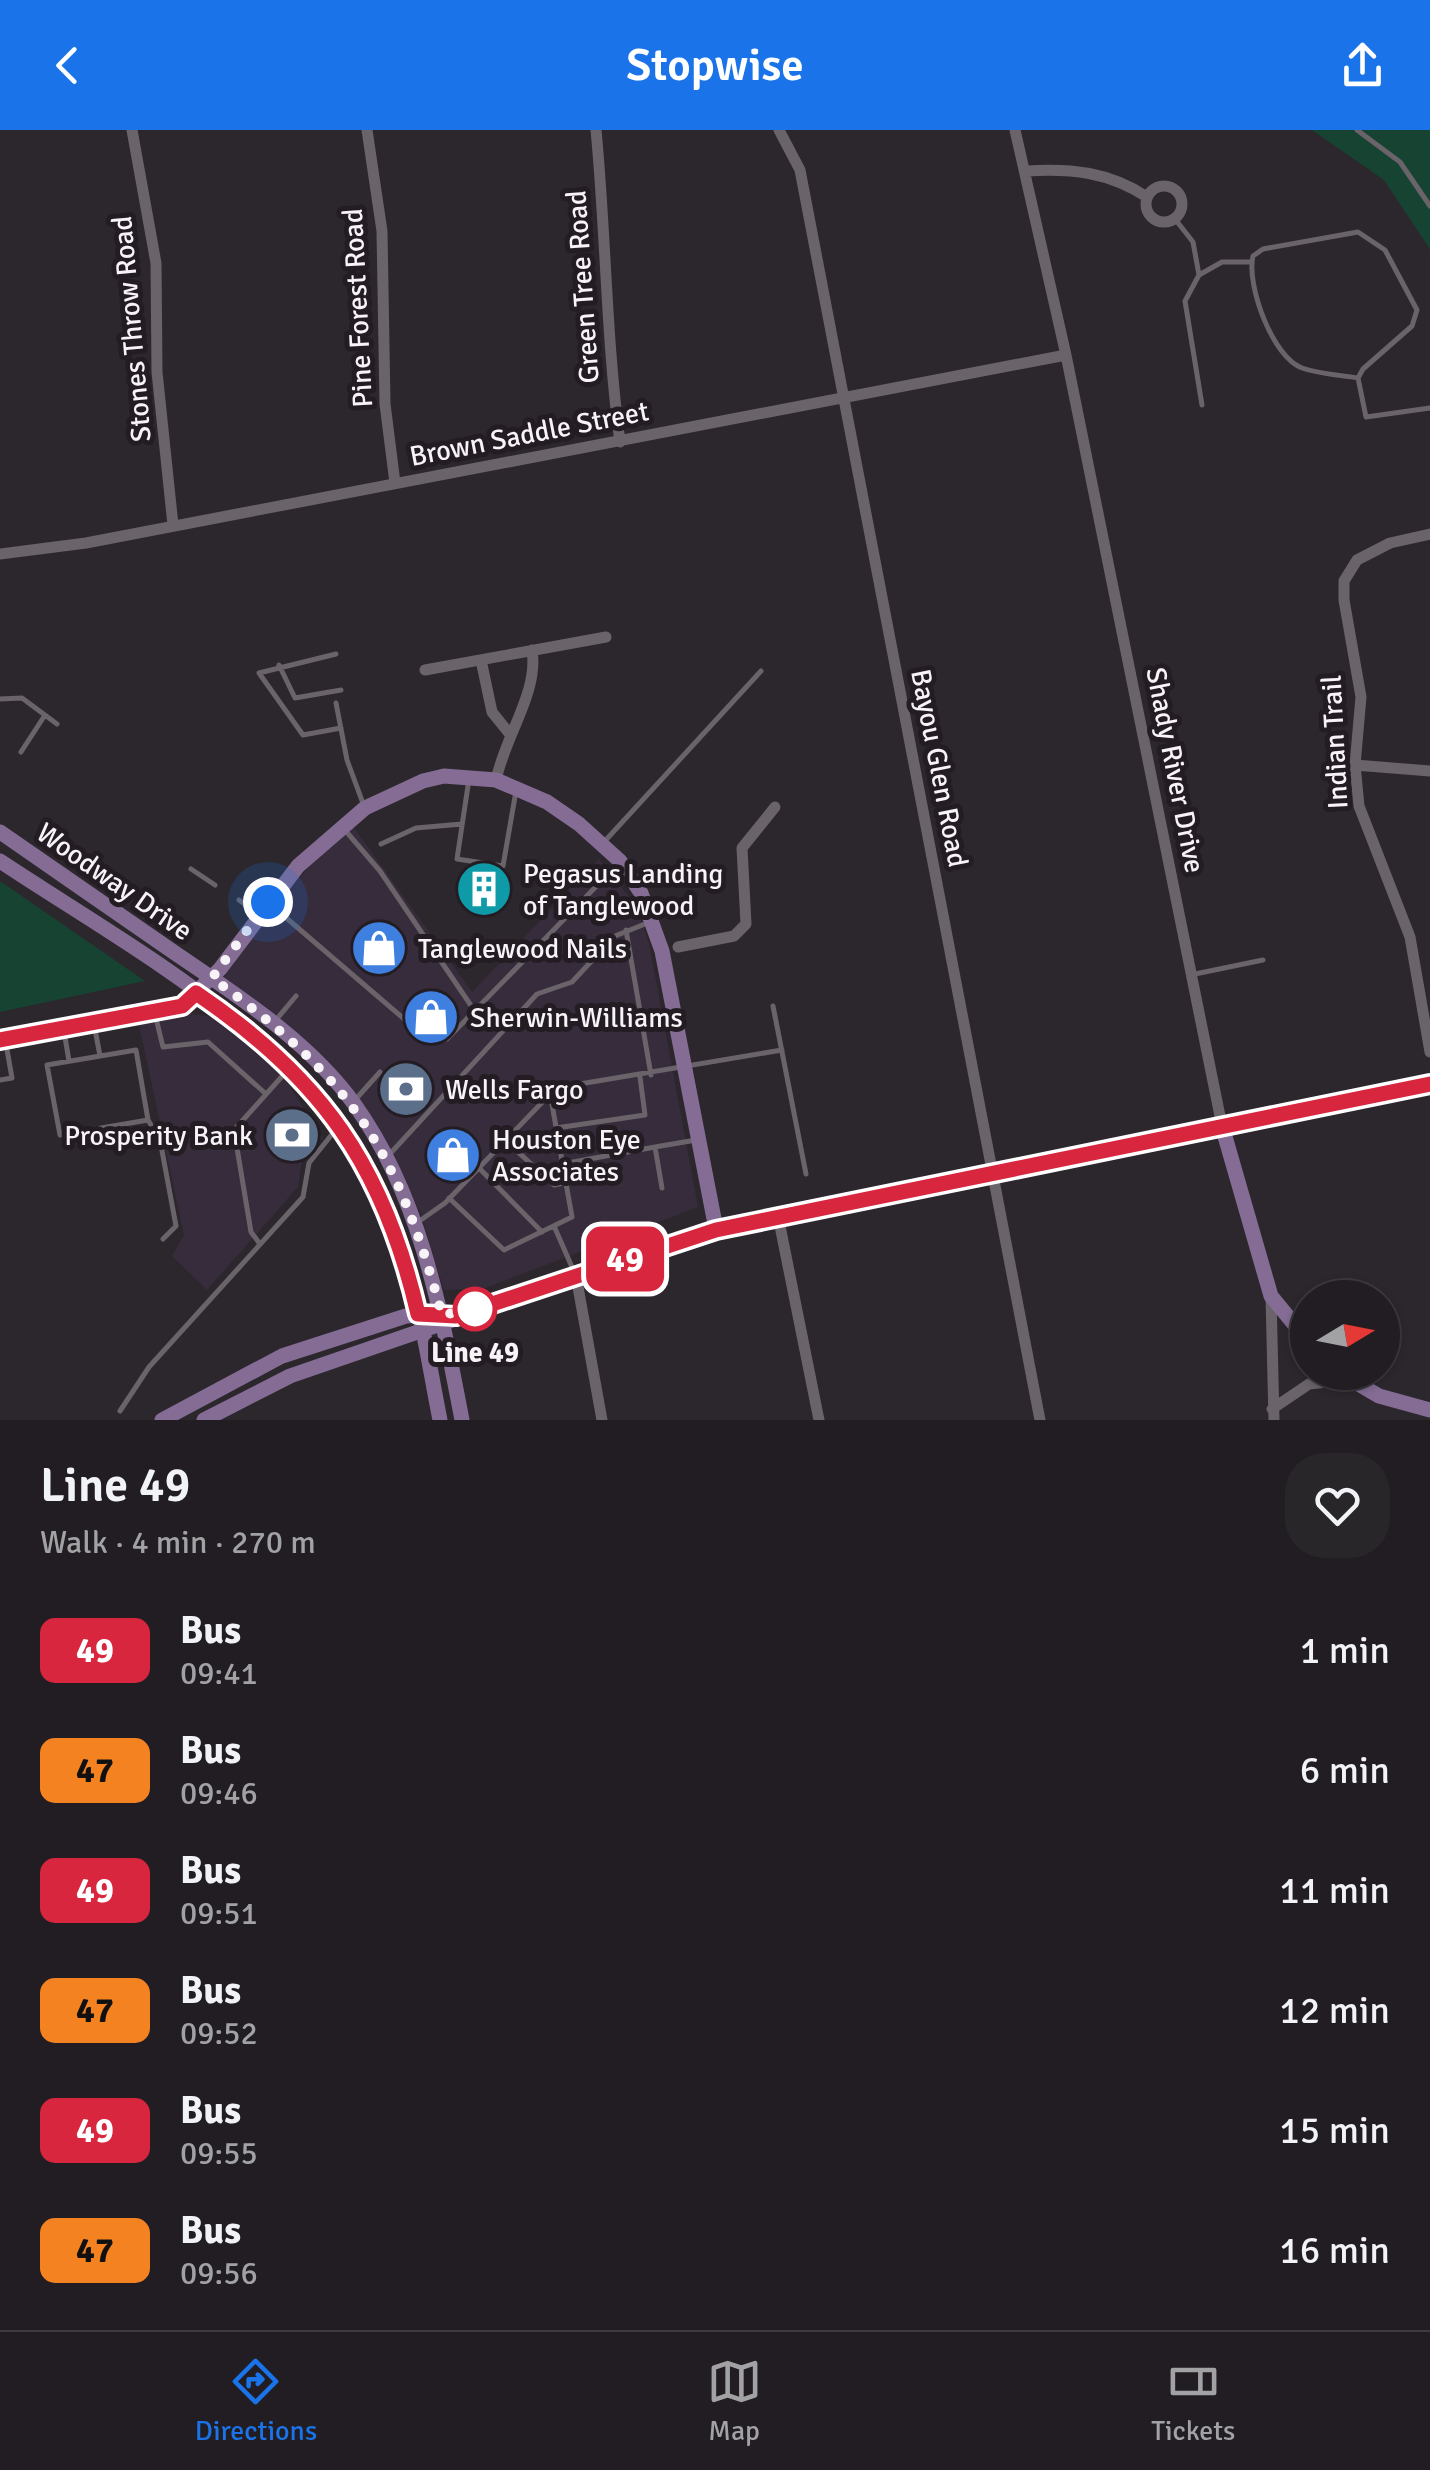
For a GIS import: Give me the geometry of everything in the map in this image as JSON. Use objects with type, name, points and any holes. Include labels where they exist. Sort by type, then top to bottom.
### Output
[{"type":"main road","points":[[3,1040],[182,1006],[212,978],[298,866],[365,808],[423,781],[470,776],[496,780],[546,802],[620,861],[670,950],[686,1070],[716,1230]]},
{"type":"main road","name":"Woodway Drive","points":[[0,832],[212,978],[272,1024],[353,1102],[416,1223],[447,1318],[462,1420]]},
{"type":"main road","name":"Woodway Drive","points":[[0,861],[196,993],[290,1066],[339,1126],[388,1208],[418,1314],[440,1420]]},
{"type":"main road","points":[[204,1420],[290,1376],[422,1334],[447,1318],[716,1230],[1430,1084]]},
{"type":"main road","points":[[339,1126],[353,1102]]},
{"type":"main road","name":"Shady River Drive","points":[[1222,1126],[1271,1296]]},
{"type":"main road","points":[[1271,1296],[1290,1319]]},
{"type":"main road","points":[[162,1420],[282,1356],[418,1314],[447,1318]]},
{"type":"main road","points":[[1368,1390],[1430,1410]]},
{"type":"street","name":"Stones Throw Road","points":[[132,130],[156,263],[157,372],[173,525]]},
{"type":"street","name":"Pine Forest Road","points":[[367,130],[382,232],[385,404],[394,483]]},
{"type":"street","name":"Green Tree Road","points":[[596,130],[607,240],[611,370],[620,442]]},
{"type":"street","name":"Bayou Glen Road","points":[[778,130],[800,170],[1040,1420]]},
{"type":"street","name":"Shady River Drive","points":[[1016,130],[1066,355],[1222,1126]]},
{"type":"street","points":[[1026,171],[1067,168],[1102,176],[1147,197]]},
{"type":"street","points":[[1160,186],[1177,190],[1182,207],[1174,219],[1154,219],[1146,209],[1147,197],[1160,186]]},
{"type":"street","name":"Brown Saddle Street","points":[[0,554],[86,543],[1066,355]]},
{"type":"street","name":"Indian Trail","points":[[1430,534],[1390,543],[1364,556],[1344,581],[1361,697],[1355,765],[1359,806],[1369,840],[1400,903],[1410,936],[1430,1052]]},
{"type":"street","points":[[426,670],[606,636]]},
{"type":"street","points":[[496,780],[509,733],[535,677],[532,650]]},
{"type":"street","points":[[481,660],[492,712],[509,733]]},
{"type":"street","points":[[1355,765],[1430,770]]},
{"type":"street","points":[[670,950],[734,936],[746,924],[742,848],[775,806]]},
{"type":"street","points":[[778,1216],[818,1420]]},
{"type":"street","points":[[576,1276],[602,1420]]},
{"type":"street","name":"Shady River Drive","points":[[1271,1296],[1273,1415]]},
{"type":"street","points":[[1273,1415],[1301,1390]]},
{"type":"lane","points":[[1357,130],[1400,162],[1430,206]]},
{"type":"lane","points":[[1174,219],[1193,242],[1199,275]]},
{"type":"lane","points":[[1202,404],[1185,301],[1199,275],[1222,262],[1251,262],[1263,250],[1358,232],[1385,250],[1417,310],[1412,326],[1362,369],[1358,378],[1366,417],[1430,408]]},
{"type":"lane","points":[[1251,262],[1255,296],[1283,357],[1301,368],[1358,378]]},
{"type":"lane","points":[[336,654],[279,665],[259,674],[300,733],[340,728]]},
{"type":"lane","points":[[279,665],[295,698],[342,690]]},
{"type":"lane","points":[[602,844],[761,671]]},
{"type":"lane","points":[[0,699],[22,698],[57,724]]},
{"type":"lane","points":[[336,703],[365,808]]},
{"type":"lane","points":[[21,752],[45,715]]},
{"type":"lane","points":[[470,776],[457,859],[503,866],[517,788]]},
{"type":"lane","points":[[381,844],[416,828],[462,824]]},
{"type":"lane","points":[[342,826],[380,870],[476,1013]]},
{"type":"lane","points":[[239,900],[264,908],[427,1037],[454,1036],[620,861]]},
{"type":"lane","points":[[192,869],[215,885]]},
{"type":"lane","points":[[386,1159],[538,994],[572,982],[615,936],[652,921]]},
{"type":"lane","points":[[626,930],[651,1075]]},
{"type":"lane","points":[[1192,974],[1263,960]]},
{"type":"lane","points":[[272,1024],[296,996]]},
{"type":"lane","points":[[773,1006],[806,1174]]},
{"type":"lane","points":[[154,1011],[163,1047],[208,1042],[266,1094]]},
{"type":"lane","points":[[94,1022],[100,1056]]},
{"type":"lane","points":[[63,1028],[69,1061]]},
{"type":"lane","points":[[0,1080],[12,1078],[3,1040]]},
{"type":"lane","points":[[148,1120],[60,1136],[47,1065],[136,1050],[148,1120],[160,1140],[176,1226],[163,1238]]},
{"type":"lane","points":[[416,1223],[449,1198],[550,1093],[782,1050]]},
{"type":"lane","points":[[260,1244],[251,1232],[234,1130],[290,1066]]},
{"type":"lane","points":[[353,1102],[380,1072]]},
{"type":"lane","points":[[556,1128],[645,1114],[640,1076]]},
{"type":"lane","points":[[449,1198],[504,1250],[572,1217],[550,1093]]},
{"type":"lane","points":[[120,1411],[148,1366],[303,1197],[309,1163],[339,1126]]},
{"type":"lane","points":[[505,1140],[554,1185],[566,1183]]},
{"type":"lane","points":[[562,1164],[700,1140]]},
{"type":"lane","points":[[655,1147],[662,1188]]},
{"type":"lane","points":[[478,1168],[542,1232]]},
{"type":"lane","points":[[554,1226],[576,1276]]},
{"type":"shaded area","points":[[353,826],[472,992],[599,859],[635,904],[649,943],[698,1207],[485,1288],[444,1290],[420,1211],[350,1090],[221,981],[291,887],[326,848]]},
{"type":"shaded area","points":[[192,1014],[218,1017],[278,1068],[323,1138],[302,1161],[298,1187],[207,1290],[172,1256],[184,1235],[139,1025]]},
{"type":"green space","points":[[1312,130],[1430,130],[1430,249],[1384,180]]},
{"type":"green space","points":[[0,881],[145,981],[0,1012]]},
{"type":"bus line","name":"49","points":[[0,1040],[182,1006],[196,993],[260,1040],[317,1096],[358,1153],[388,1208],[418,1314],[456,1316],[716,1230],[1430,1084]]},
{"type":"place","name":"Pegasus Landing of Tanglewood","points":[[484,889]]},
{"type":"place","name":"Tanglewood Nails","points":[[379,948]]},
{"type":"place","name":"Sherwin-Williams","points":[[431,1017]]},
{"type":"place","name":"Wells Fargo","points":[[406,1089]]},
{"type":"place","name":"Prosperity Bank","points":[[292,1135]]},
{"type":"place","name":"Houston Eye Associates","points":[[453,1155]]},
{"type":"place","name":"Line 49","points":[[475,1309]]},
{"type":"route","points":[[268,902],[212,978],[298,1046],[353,1102],[383,1151],[416,1223],[442,1315],[456,1316],[475,1309]]}]
